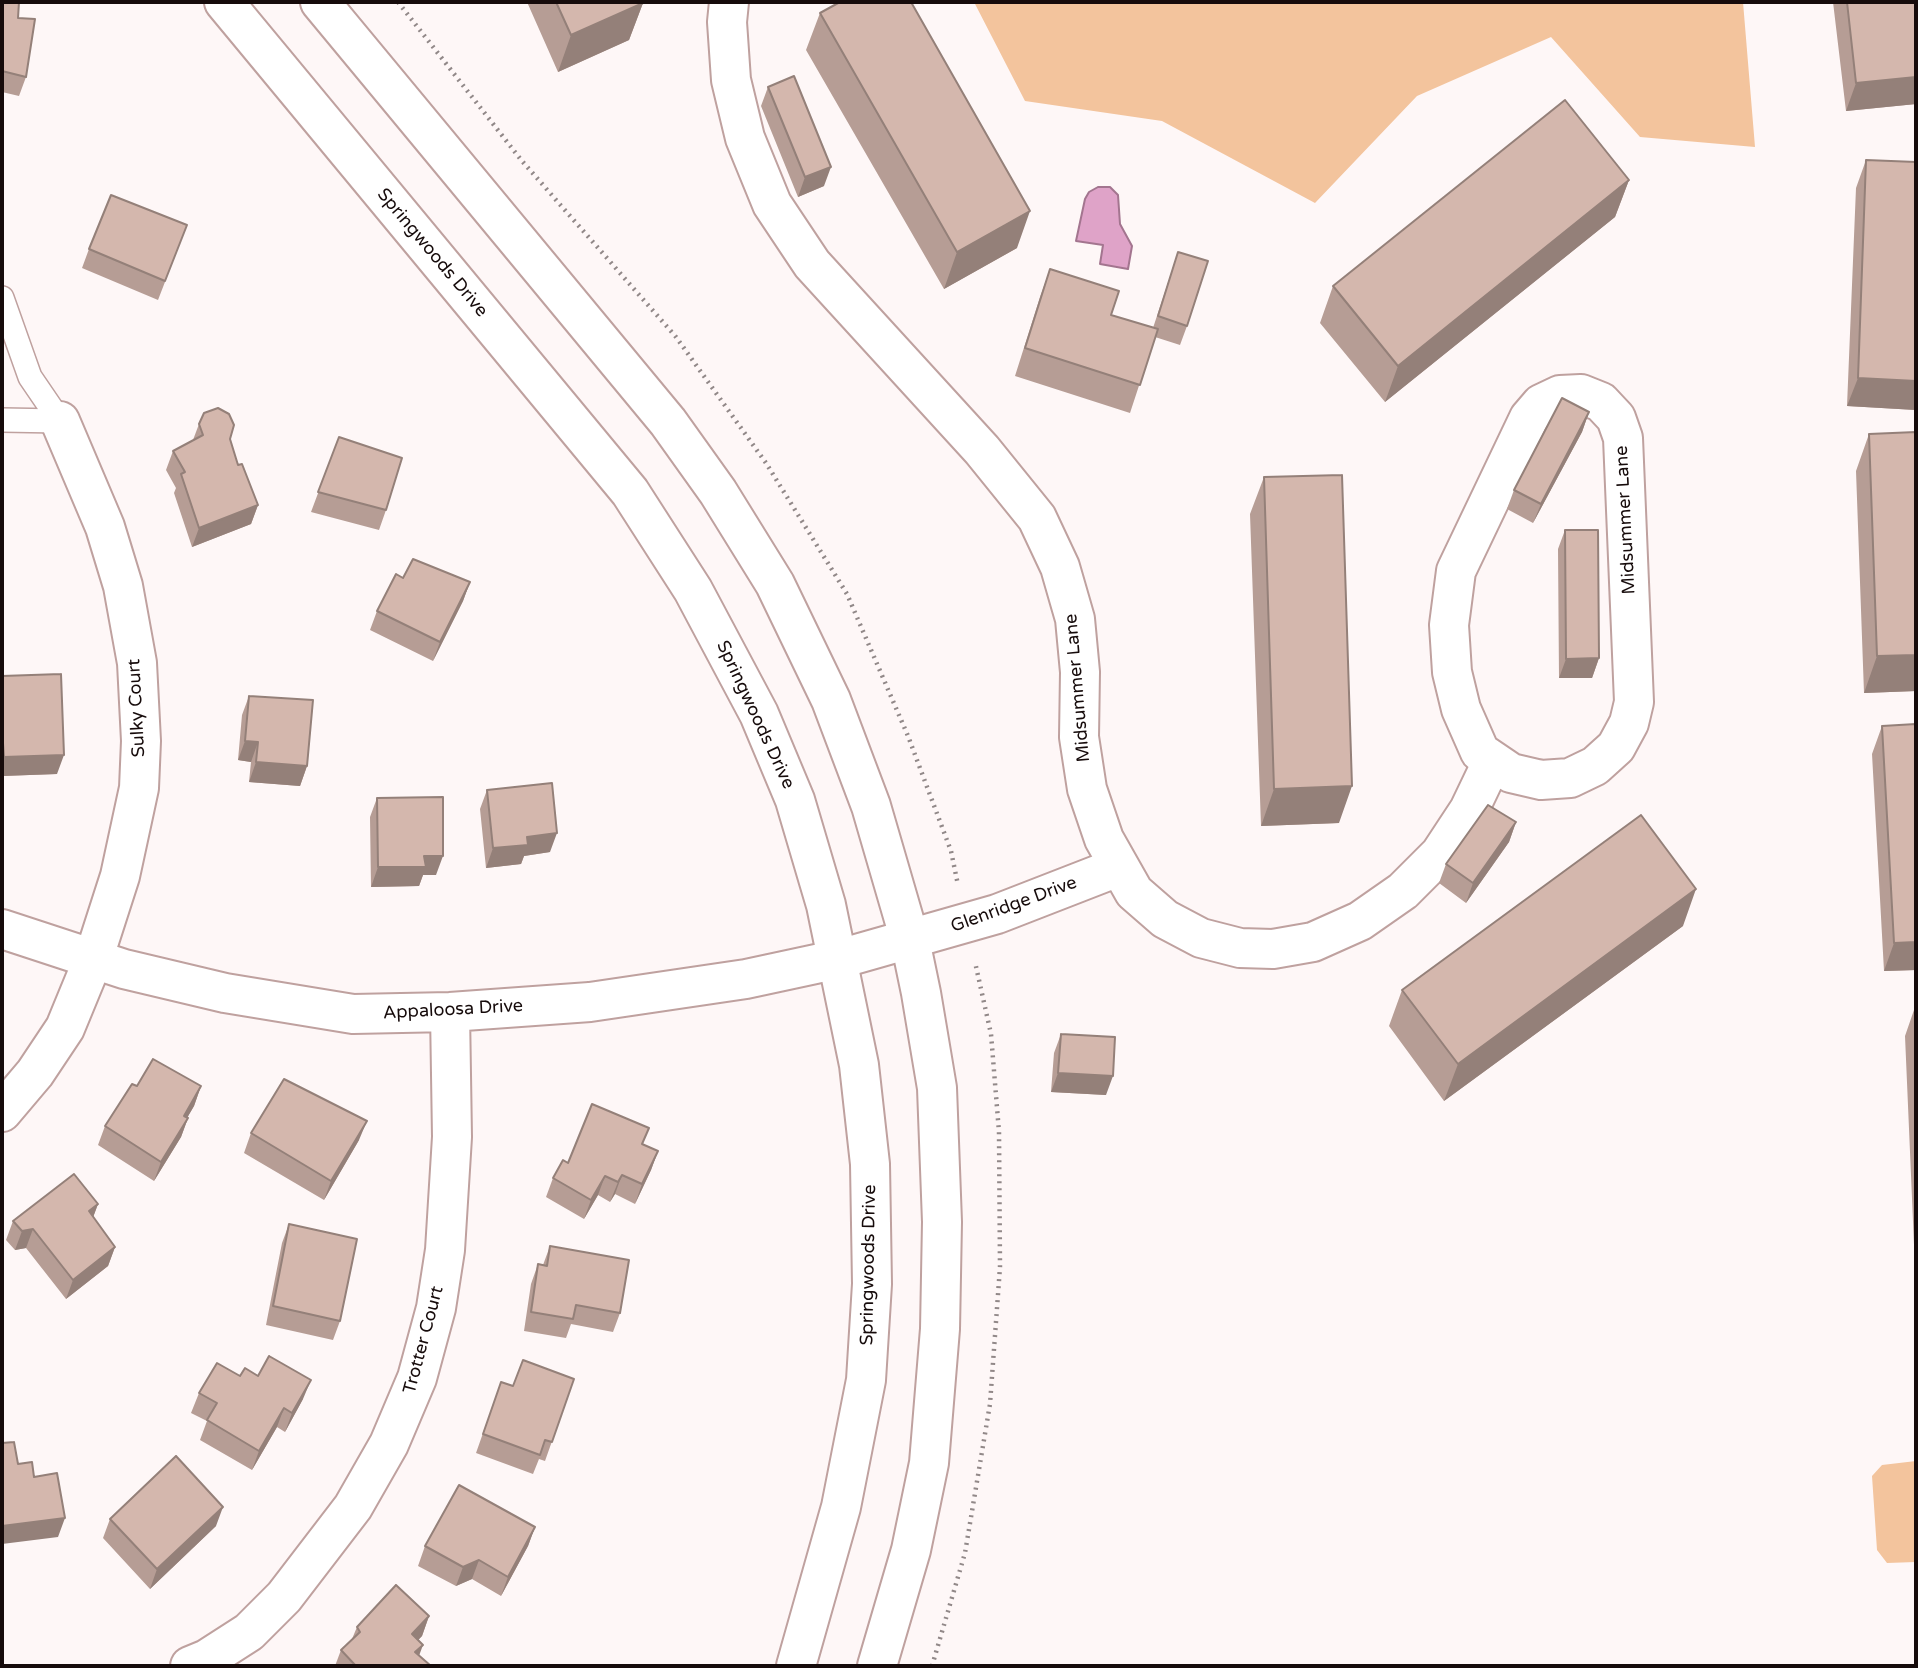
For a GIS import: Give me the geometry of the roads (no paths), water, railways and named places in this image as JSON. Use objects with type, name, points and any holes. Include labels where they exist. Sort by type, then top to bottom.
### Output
[{"type":"street","name":"Springwoods Drive","points":[[224,2],[630,492],[693,590],[759,714],[795,800],[839,959],[859,1065],[869,1152],[872,1284],[866,1380],[841,1507],[796,1666]]},
{"type":"street","points":[[320,2],[667,422],[718,492],[775,584],[831,700],[871,806],[910,940],[937,1088],[942,1222],[940,1329],[929,1463],[911,1550],[877,1666]]},
{"type":"street","name":"Midsummer Lane","points":[[729,2],[727,22],[731,80],[745,138],[772,204],[812,264],[982,450],[1037,518],[1060,566],[1075,619],[1080,672],[1079,737],[1087,789],[1104,839],[1134,892],[1165,919],[1200,938],[1240,948],[1273,949],[1312,942],[1360,921],[1413,881],[1447,843],[1469,810],[1492,762]]},
{"type":"street","name":"Midsummer Lane","points":[[1581,394],[1601,402],[1616,418],[1623,438],[1634,702],[1629,723],[1616,747],[1602,760],[1570,778],[1541,780],[1511,773],[1492,762],[1480,752],[1475,742],[1461,709],[1452,672],[1449,625],[1456,570],[1529,418],[1541,404],[1560,395],[1581,394]]},
{"type":"street","name":"Sulky Court","points":[[2,1112],[35,1073],[65,1028],[93,960],[120,876],[139,788],[141,741],[137,676],[123,586],[105,527],[60,421]]},
{"type":"street","name":"Glenridge Drive","points":[[910,940],[997,914],[1118,867]]},
{"type":"street","name":"Appaloosa Drive","points":[[2,929],[93,960],[225,993],[353,1014],[450,1012],[590,1002],[746,979],[910,940]]},
{"type":"street","name":"Trotter Court","points":[[190,1666],[206,1660],[248,1632],[284,1597],[353,1507],[389,1444],[417,1378],[436,1307],[444,1250],[452,1137],[450,1012]]},
{"type":"lane","name":"Sulky Court","points":[[2,299],[30,377],[60,421]]},
{"type":"lane","points":[[2,420],[60,421]]}]
